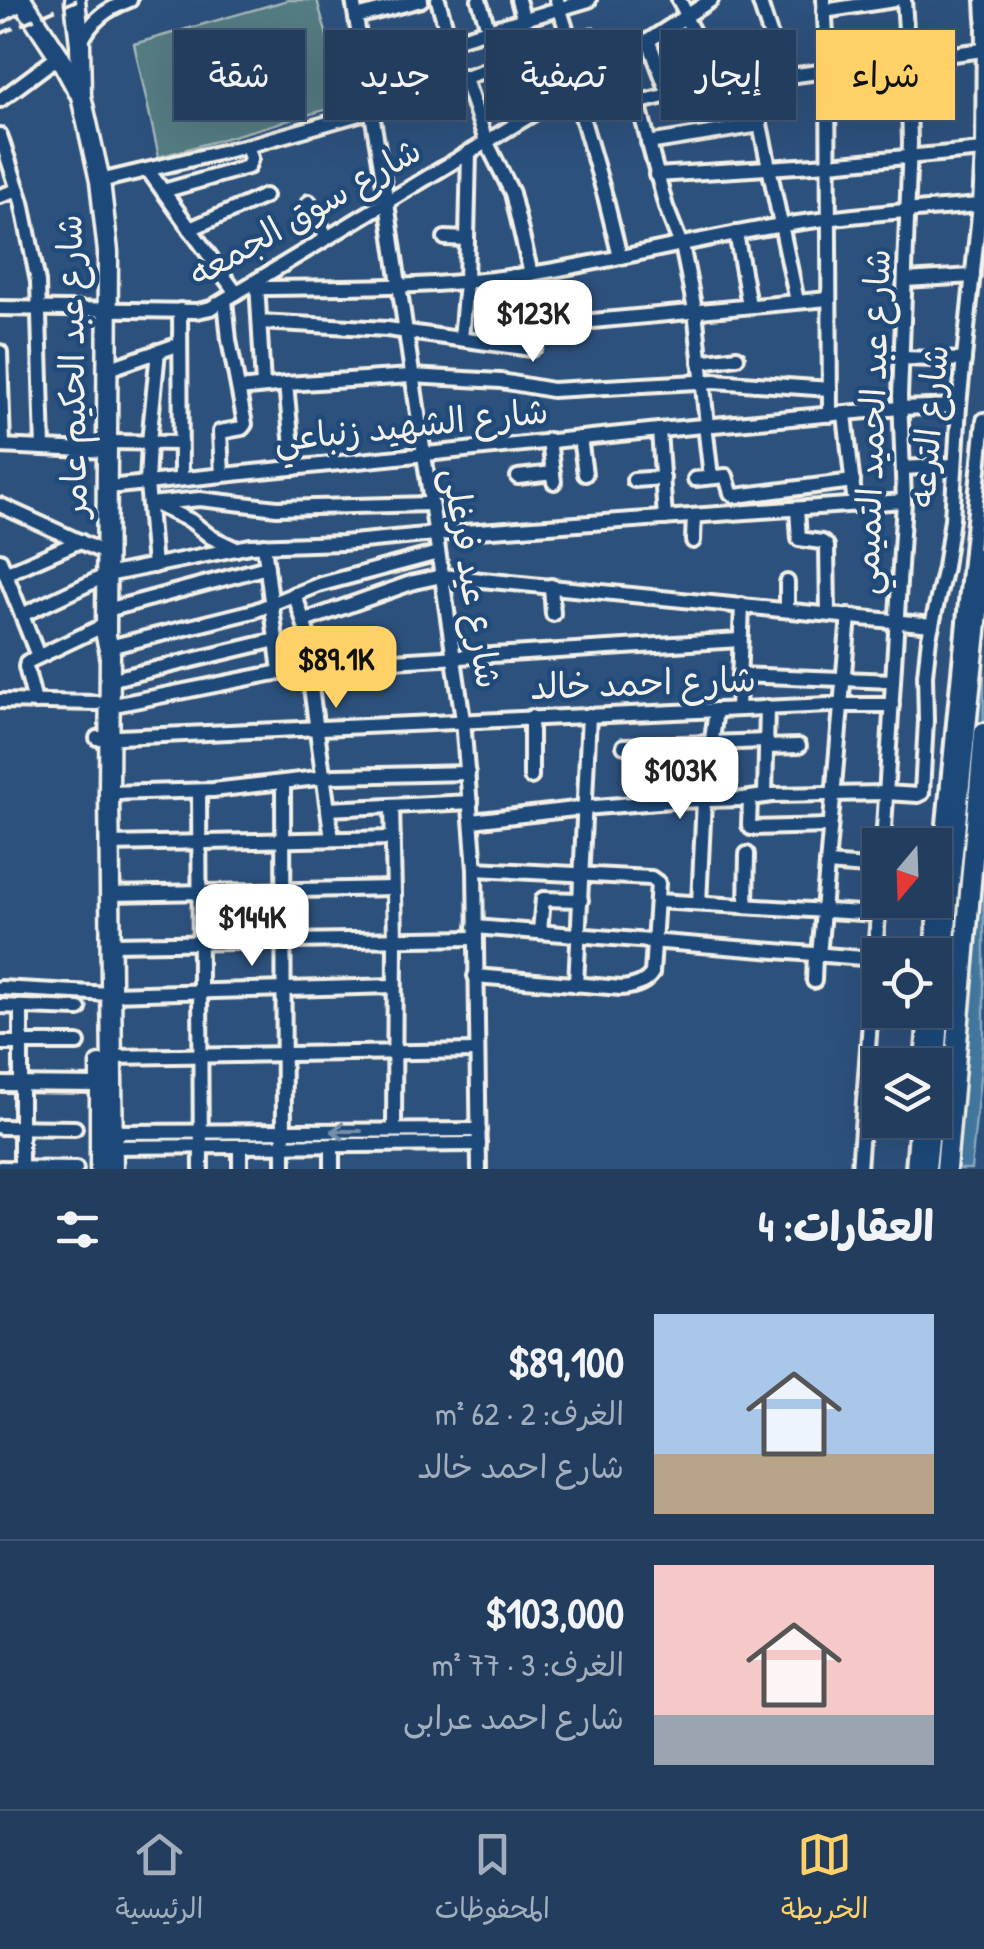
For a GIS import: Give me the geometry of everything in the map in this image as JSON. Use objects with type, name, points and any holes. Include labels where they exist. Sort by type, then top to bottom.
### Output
[{"type":"street","name":"شارع عبد الحكيم عامر","points":[[76,0],[81,96],[100,182],[108,252],[109,680],[103,704]]},
{"type":"street","points":[[80,44],[94,20],[130,0]]},
{"type":"street","name":"شارع عيد فرغلى","points":[[353,0],[358,30]]},
{"type":"street","points":[[356,17],[400,2],[420,0]]},
{"type":"street","points":[[438,0],[447,30]]},
{"type":"street","points":[[479,0],[488,30],[558,5],[589,0]]},
{"type":"street","points":[[518,0],[524,20]]},
{"type":"street","points":[[680,0],[693,30]]},
{"type":"street","name":"شارع سوق الجمعه","points":[[641,48],[711,0]]},
{"type":"street","points":[[760,0],[769,30]]},
{"type":"street","points":[[826,30],[824,5],[894,0]]},
{"type":"street","name":"شارع عبد الحميد التميمي","points":[[904,0],[906,30]]},
{"type":"street","name":"شارع الترعه","points":[[886,794],[918,795],[922,791],[925,675],[949,543],[980,205],[984,150],[983,0]]},
{"type":"street","name":"شارع عبد الحكيم عامر","points":[[10,5],[60,56],[81,96]]},
{"type":"street","points":[[558,5],[566,30]]},
{"type":"street","points":[[650,42],[661,72]]},
{"type":"street","points":[[955,54],[984,50]]},
{"type":"street","points":[[0,100],[60,56]]},
{"type":"street","points":[[466,82],[486,141],[512,193],[532,274]]},
{"type":"street","points":[[641,113],[656,174],[681,244],[695,310],[711,477]]},
{"type":"street","points":[[100,182],[338,120]]},
{"type":"street","name":"شارع عيد فرغلى","points":[[375,120],[463,720],[475,869],[479,1169]]},
{"type":"street","name":"شارع سوق الجمعه","points":[[0,308],[206,310],[257,284],[522,120]]},
{"type":"street","points":[[583,120],[620,257]]},
{"type":"street","points":[[759,120],[798,301]]},
{"type":"street","points":[[829,120],[830,416]]},
{"type":"street","name":"شارع عبد الحميد التميمي","points":[[884,828],[904,501],[900,408],[909,120]]},
{"type":"street","points":[[648,143],[760,125]]},
{"type":"street","points":[[0,135],[18,190],[36,270],[43,448]]},
{"type":"street","points":[[163,191],[248,167],[251,158],[247,146]]},
{"type":"street","points":[[656,174],[984,150]]},
{"type":"street","points":[[461,339],[469,152]]},
{"type":"street","points":[[148,170],[190,229],[230,296],[245,424],[220,432],[222,475]]},
{"type":"street","points":[[0,196],[18,190]]},
{"type":"street","points":[[190,229],[265,196]]},
{"type":"street","points":[[310,202],[327,238]]},
{"type":"street","points":[[264,385],[257,284],[399,287],[466,282],[532,274],[783,225],[980,205]]},
{"type":"street","points":[[736,234],[749,306]]},
{"type":"street","points":[[446,238],[467,239]]},
{"type":"street","points":[[512,276],[524,318],[536,328],[828,299]]},
{"type":"street","points":[[905,280],[973,276]]},
{"type":"street","points":[[180,310],[181,479]]},
{"type":"street","points":[[260,322],[405,331],[532,349],[536,328]]},
{"type":"street","points":[[108,369],[180,344]]},
{"type":"street","points":[[0,352],[2,446],[180,443]]},
{"type":"street","points":[[154,566],[152,504],[147,483],[158,352]]},
{"type":"street","points":[[700,362],[738,357]]},
{"type":"street","points":[[902,358],[964,360]]},
{"type":"street","points":[[239,389],[411,376],[501,381],[552,390],[702,382],[830,389]]},
{"type":"street","points":[[286,384],[294,468]]},
{"type":"street","name":"شارع الشهيد زنباعي","points":[[108,487],[706,425],[959,406]]},
{"type":"street","points":[[845,414],[855,504]]},
{"type":"street","points":[[933,938],[984,420]]},
{"type":"street","points":[[659,430],[666,518]]},
{"type":"street","points":[[580,438],[586,474]]},
{"type":"street","points":[[518,478],[553,478],[550,440]]},
{"type":"street","points":[[903,468],[955,465]]},
{"type":"street","points":[[695,479],[727,477],[734,496],[852,481]]},
{"type":"street","points":[[634,480],[662,478]]},
{"type":"street","points":[[152,504],[200,499],[277,508],[430,504]]},
{"type":"street","points":[[22,615],[107,575],[264,545],[342,543],[904,501]]},
{"type":"street","points":[[152,504],[236,549]]},
{"type":"street","points":[[0,505],[107,554]]},
{"type":"street","points":[[797,509],[800,540],[827,546],[828,614]]},
{"type":"street","points":[[692,541],[694,516]]},
{"type":"street","points":[[38,656],[3,567],[80,541]]},
{"type":"street","points":[[264,545],[280,671]]},
{"type":"street","points":[[107,629],[243,614],[360,572],[438,553]]},
{"type":"street","points":[[937,1048],[956,813],[984,556]]},
{"type":"street","points":[[34,702],[26,664],[38,656],[267,566]]},
{"type":"street","points":[[304,621],[442,576],[932,624]]},
{"type":"street","points":[[787,582],[787,610]]},
{"type":"street","points":[[551,586],[552,614]]},
{"type":"street","points":[[294,594],[311,655],[332,840]]},
{"type":"street","points":[[738,709],[742,606]]},
{"type":"street","points":[[814,981],[849,616]]},
{"type":"street","name":"شارع عبد الحكيم عامر","points":[[100,1169],[112,1057],[106,994],[99,655],[107,629]]},
{"type":"street","points":[[109,680],[276,640]]},
{"type":"street","points":[[0,701],[103,704],[310,666],[740,640]]},
{"type":"street","points":[[739,674],[893,681]]},
{"type":"street","name":"شارع احمد خالد","points":[[103,738],[767,707],[892,706]]},
{"type":"street","points":[[765,796],[767,707]]},
{"type":"street","points":[[698,903],[704,800],[716,710]]},
{"type":"street","points":[[576,984],[589,715]]},
{"type":"street","points":[[530,777],[531,718]]},
{"type":"street","points":[[946,1169],[984,733]]},
{"type":"street","name":"شارع عبد الحكيم عامر","points":[[103,738],[111,944],[100,1086],[113,1169]]},
{"type":"street","points":[[624,746],[799,746]]},
{"type":"street","points":[[108,793],[199,791],[324,777],[468,773]]},
{"type":"street","points":[[283,783],[284,1169]]},
{"type":"street","points":[[199,791],[201,1169]]},
{"type":"street","points":[[472,822],[583,808],[765,796],[886,794]]},
{"type":"street","points":[[750,799],[751,828],[830,826]]},
{"type":"street","points":[[328,809],[471,802]]},
{"type":"street","points":[[392,806],[394,1130]]},
{"type":"street","points":[[109,844],[392,838]]},
{"type":"street","points":[[746,906],[747,854]]},
{"type":"street","points":[[827,864],[862,867]]},
{"type":"street","points":[[475,869],[654,878],[658,883],[652,973],[648,980],[627,988],[475,976]]},
{"type":"street","points":[[110,894],[394,888]]},
{"type":"street","points":[[540,931],[542,899],[581,900]]},
{"type":"street","points":[[657,901],[862,913]]},
{"type":"street","points":[[111,944],[394,939],[540,931],[862,958]]},
{"type":"street","points":[[0,988],[106,994],[394,986]]},
{"type":"street","points":[[0,1006],[79,1009]]},
{"type":"street","points":[[21,1007],[21,1168]]},
{"type":"street","points":[[860,1169],[870,1028]]},
{"type":"street","points":[[0,1043],[78,1043]]},
{"type":"street","points":[[112,1057],[478,1051]]},
{"type":"street","points":[[0,1084],[100,1086]]},
{"type":"street","points":[[0,1127],[75,1128]]},
{"type":"street","points":[[106,1140],[284,1138],[394,1130],[479,1137]]},
{"type":"street","points":[[201,1139],[240,1146],[284,1138],[332,1145],[479,1137]]},
{"type":"street","points":[[914,1169],[917,1138]]},
{"type":"street","points":[[926,1169],[929,1138]]},
{"type":"street","points":[[332,1145],[332,1169]]},
{"type":"street","points":[[240,1146],[240,1169]]},
{"type":"street","points":[[0,1168],[76,1169]]},
{"type":"green space","points":[[288,0],[317,0],[325,30],[325,110],[305,116],[305,30],[183,30]]},
{"type":"green space","points":[[174,33],[174,120],[290,120],[159,157],[134,44]]},
{"type":"water","points":[[984,637],[984,1036],[971,1169],[931,1169],[934,1138],[952,1138],[952,1048],[943,1048],[945,1028],[952,1028],[952,958]]},
{"type":"railway","points":[[0,34],[77,0]]}]
